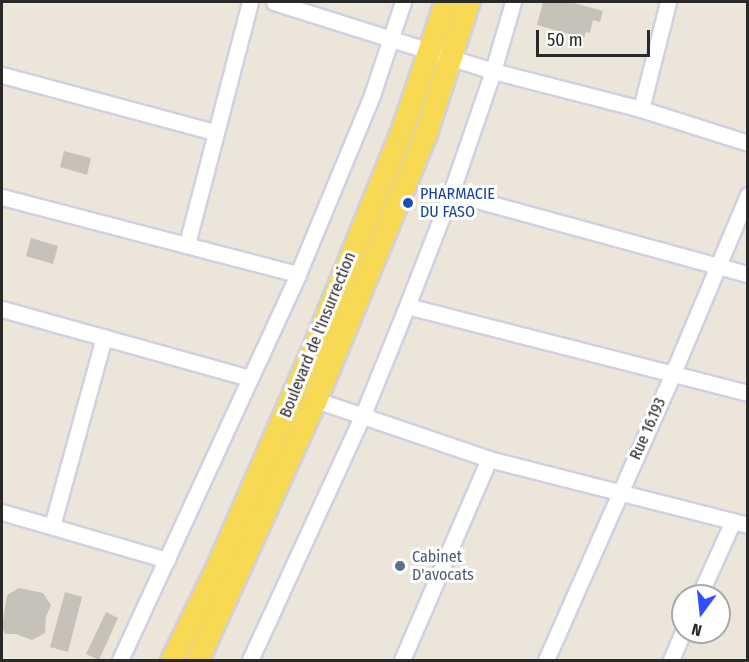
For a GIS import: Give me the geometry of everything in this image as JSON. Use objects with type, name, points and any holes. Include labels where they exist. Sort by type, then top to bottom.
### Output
[{"type":"main road","name":"Boulevard de l'Insurrection","points":[[172,660],[216,571],[300,381],[403,129],[446,2]]},
{"type":"main road","name":"Boulevard de l'Insurrection","points":[[198,660],[316,400],[426,134],[469,2]]},
{"type":"street","points":[[187,244],[214,132],[250,2]]},
{"type":"street","points":[[274,2],[493,71],[641,109],[747,143]]},
{"type":"street","points":[[120,660],[298,274],[393,38],[403,2]]},
{"type":"street","points":[[250,660],[362,417],[407,306],[451,193],[493,71],[513,2]]},
{"type":"street","points":[[641,109],[668,2]]},
{"type":"street","points":[[2,75],[214,132]]},
{"type":"street","points":[[451,193],[747,274]]},
{"type":"street","name":"Rue 16.193","points":[[546,660],[673,373],[747,195]]},
{"type":"street","points":[[2,197],[298,274]]},
{"type":"street","points":[[407,306],[747,393]]},
{"type":"street","points":[[2,309],[249,378]]},
{"type":"street","points":[[52,526],[104,337]]},
{"type":"street","points":[[316,400],[489,459],[740,523],[706,584]]},
{"type":"street","points":[[402,660],[489,459]]},
{"type":"street","points":[[2,512],[167,560]]},
{"type":"street","points":[[671,660],[678,644]]},
{"type":"building","points":[[543,2],[570,2],[603,11],[600,22],[593,20],[590,33],[586,32],[584,38],[537,25]]},
{"type":"building","points":[[64,151],[91,158],[87,175],[60,167]]},
{"type":"building","points":[[31,238],[58,246],[53,264],[26,256]]},
{"type":"building","points":[[19,588],[43,593],[51,605],[46,617],[45,633],[32,640],[16,634],[5,634],[2,627],[7,595]]},
{"type":"building","points":[[65,592],[82,597],[68,652],[50,647]]},
{"type":"building","points":[[106,612],[118,618],[99,660],[86,654]]},
{"type":"place","name":"PHARMACIE DU FASO","points":[[408,203]]},
{"type":"place","name":"Cabinet D'avocats","points":[[400,566]]}]
